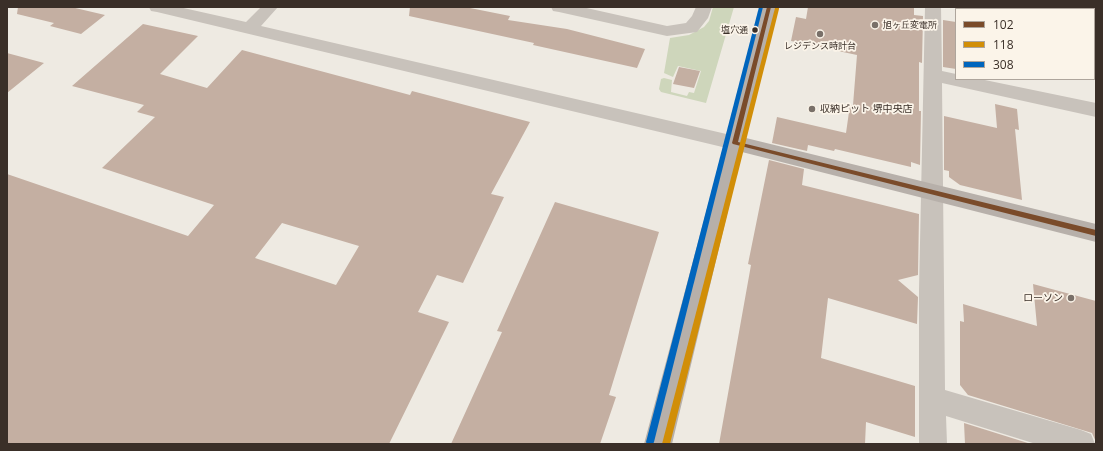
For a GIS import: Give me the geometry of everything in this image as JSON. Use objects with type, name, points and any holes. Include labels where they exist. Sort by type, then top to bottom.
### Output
[{"type":"main road","points":[[658,444],[769,7]]},
{"type":"main road","points":[[735,143],[1096,233]]},
{"type":"street","points":[[157,7],[735,143]]},
{"type":"street","points":[[249,29],[270,7]]},
{"type":"street","points":[[560,7],[667,31],[691,28],[700,18],[704,7]]},
{"type":"street","points":[[933,7],[933,444]]},
{"type":"street","points":[[932,75],[955,80]]},
{"type":"street","points":[[955,80],[1096,110]]},
{"type":"street","points":[[933,399],[1081,444]]},
{"type":"green space","points":[[713,7],[734,7],[706,103],[661,92],[659,89],[661,79],[664,78],[672,80],[671,92],[687,96],[689,92],[694,93],[701,71],[678,66],[673,77],[664,73],[670,38],[689,35],[704,27],[709,21]]},
{"type":"building","points":[[18,7],[71,7],[105,15],[81,34],[50,26],[54,23],[17,14]]},
{"type":"building","points":[[410,7],[465,7],[510,16],[508,20],[567,29],[645,49],[637,68],[533,45],[534,43],[409,16]]},
{"type":"building","points":[[808,7],[914,7],[914,15],[923,16],[922,63],[919,62],[919,111],[921,111],[920,165],[911,162],[911,167],[835,149],[834,151],[808,145],[807,151],[772,143],[777,117],[846,133],[850,105],[853,105],[857,55],[791,41],[796,17],[806,19]]},
{"type":"building","points":[[943,20],[955,22],[955,69],[943,67]]},
{"type":"building","points":[[143,24],[198,36],[160,74],[207,88],[242,50],[410,95],[412,91],[530,122],[491,194],[504,197],[463,283],[437,275],[418,312],[449,322],[389,444],[7,444],[7,174],[188,236],[214,205],[102,168],[155,117],[137,112],[144,105],[72,86]],"holes":[[[282,223],[359,246],[336,285],[255,258]]]},
{"type":"building","points":[[7,53],[44,63],[7,93]]},
{"type":"building","points":[[679,67],[700,71],[694,88],[673,84]]},
{"type":"building","points":[[995,104],[1017,109],[1019,130],[1015,129],[1022,200],[960,185],[949,177],[949,171],[944,170],[944,116],[997,128]]},
{"type":"building","points":[[769,160],[804,169],[802,185],[919,214],[918,275],[898,280],[918,297],[917,324],[828,298],[821,358],[915,386],[915,437],[866,422],[865,444],[719,444],[751,265],[748,264]]},
{"type":"building","points":[[555,202],[659,232],[609,395],[616,397],[600,444],[451,444],[502,332],[497,331]]},
{"type":"building","points":[[1033,284],[1096,301],[1096,442],[1092,433],[968,395],[960,385],[960,321],[964,322],[963,304],[1037,326]]},
{"type":"building","points":[[964,423],[1031,444],[965,444]]},
{"type":"transit line","name":"308","points":[[650,442],[761,7]]},
{"type":"transit line","name":"102","points":[[735,143],[769,7]]},
{"type":"transit line","name":"118","points":[[666,444],[777,9]]},
{"type":"transit line","name":"102","points":[[735,143],[1096,233]]},
{"type":"place","name":"旭ヶ丘変電所","points":[[875,25]]},
{"type":"place","name":"塩穴通","points":[[755,30]]},
{"type":"place","name":"レジデンス時計台","points":[[820,34]]},
{"type":"place","name":"収納ピット 堺中央店","points":[[812,109]]},
{"type":"place","name":"ローソン","points":[[1071,298]]}]
